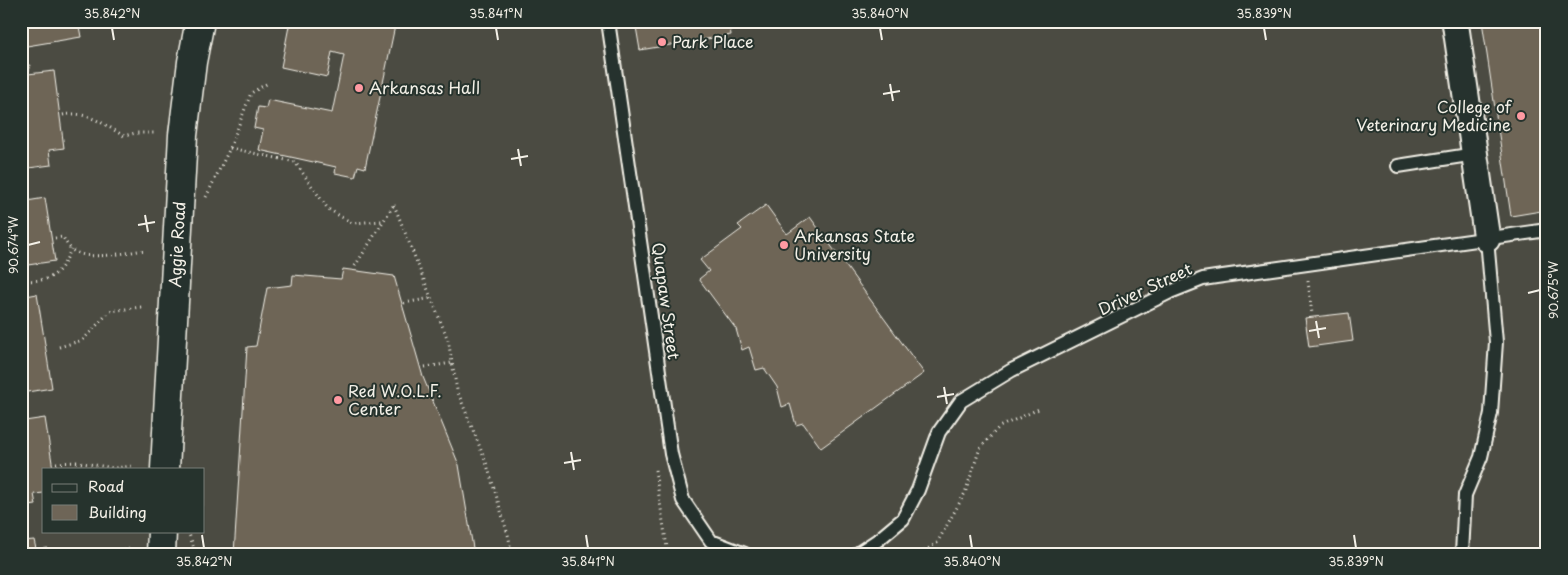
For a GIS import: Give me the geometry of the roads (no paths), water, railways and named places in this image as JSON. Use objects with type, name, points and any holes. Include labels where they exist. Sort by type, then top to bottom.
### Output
[{"type":"street","name":"Aggie Road","points":[[165,468],[183,135],[192,62],[200,21]]},
{"type":"street","points":[[1455,21],[1487,239]]},
{"type":"street","points":[[161,554],[162,532]]},
{"type":"lane","name":"Quapaw Street","points":[[608,21],[674,463],[683,500],[711,540],[745,554]]},
{"type":"lane","points":[[1398,166],[1475,154]]},
{"type":"lane","name":"Driver Street","points":[[858,554],[878,540],[903,518],[918,490],[938,432],[961,401],[1012,370],[1170,292],[1203,279],[1306,266],[1547,230]]},
{"type":"lane","points":[[1462,554],[1461,539],[1465,495],[1481,457],[1492,405],[1496,342],[1487,239]]},
{"type":"place","name":"Park Place","points":[[662,42]]},
{"type":"place","name":"Arkansas Hall","points":[[359,88]]},
{"type":"place","name":"College of Veterinary Medicine","points":[[1521,116]]},
{"type":"place","name":"Arkansas State University","points":[[784,245]]},
{"type":"place","name":"Red W.O.L.F. Center","points":[[338,400]]}]
